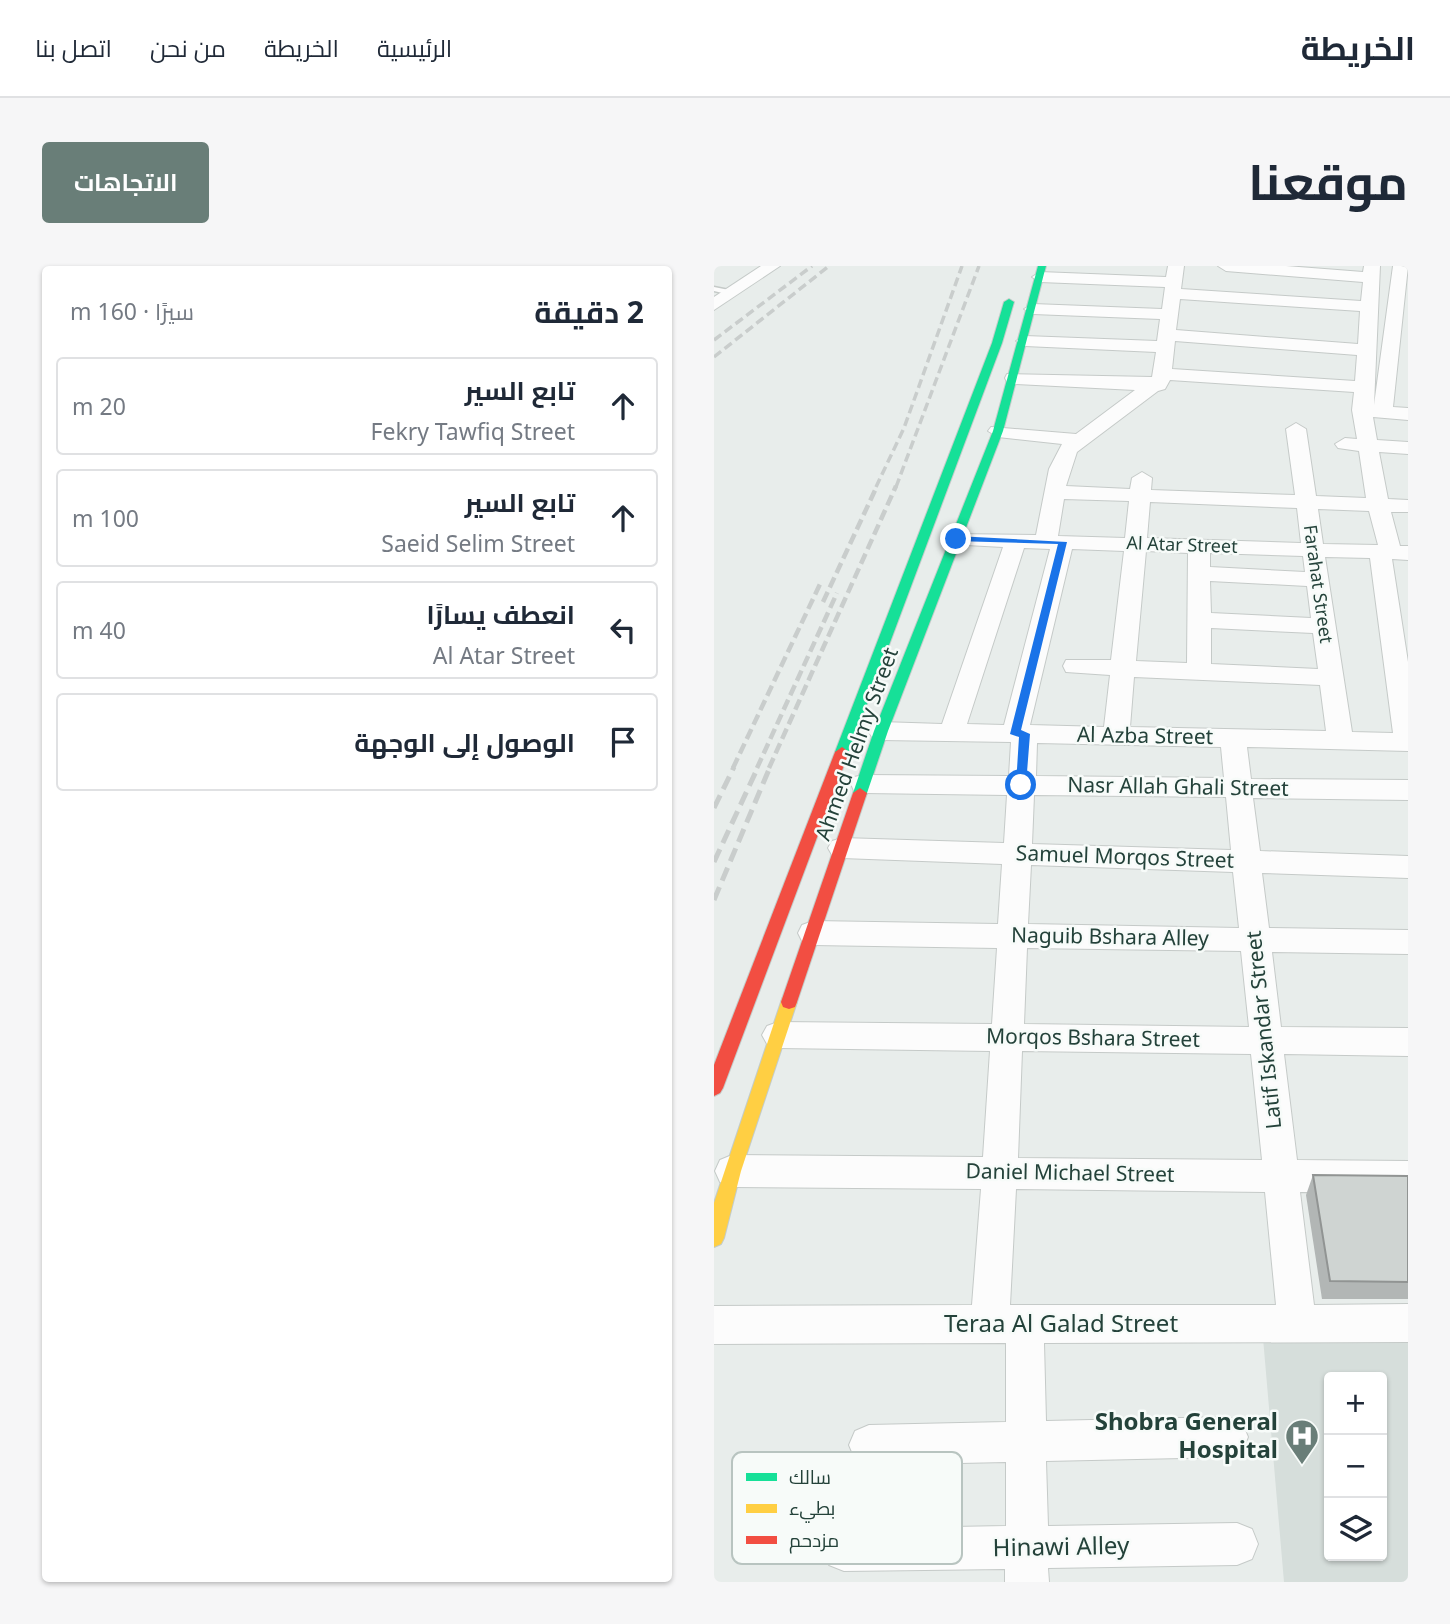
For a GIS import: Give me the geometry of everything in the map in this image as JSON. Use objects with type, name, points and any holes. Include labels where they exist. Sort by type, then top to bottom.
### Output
[{"type":"main road","name":"Ahmed Helmy Street","points":[[714,1088],[997,344],[1012,292]]},
{"type":"main road","name":"Ahmed Helmy Street","points":[[714,1238],[732,1171],[881,731],[998,431],[1029,321]]},
{"type":"main road","points":[[997,344],[1029,321]]},
{"type":"street","points":[[714,305],[723,291],[772,266]]},
{"type":"street","points":[[1131,266],[1169,318],[1265,374],[1365,387]]},
{"type":"street","points":[[1226,266],[1372,272],[1365,387],[1372,411]]},
{"type":"street","points":[[1401,266],[1401,329],[1372,411],[1368,445],[1378,505],[1393,552],[1407,794]]},
{"type":"street","points":[[1213,278],[1263,280]]},
{"type":"street","points":[[1029,321],[1169,318],[1243,298],[1300,296],[1370,307]]},
{"type":"street","points":[[1297,325],[1300,296]]},
{"type":"street","points":[[1238,319],[1243,298]]},
{"type":"street","points":[[1029,321],[1169,318]]},
{"type":"street","points":[[1029,321],[1169,318]]},
{"type":"street","points":[[1027,1564],[1026,1442],[1008,1324],[1001,1172],[1010,936],[1021,785],[1020,734],[1055,542],[1055,492],[1062,458],[1169,318]]},
{"type":"street","points":[[1029,321],[1169,318],[1367,350]]},
{"type":"street","points":[[1029,321],[1085,363]]},
{"type":"street","points":[[1369,326],[1401,329]]},
{"type":"street","points":[[1263,401],[1265,374]]},
{"type":"street","points":[[1372,411],[1408,414]]},
{"type":"street","name":"Farahat Street","points":[[1296,429],[1340,740]]},
{"type":"street","points":[[998,431],[1078,440]]},
{"type":"street","points":[[1345,444],[1408,448]]},
{"type":"street","points":[[1055,492],[1141,487],[1308,511]]},
{"type":"street","points":[[1116,736],[1141,487]]},
{"type":"street","points":[[1216,517],[1378,505],[1408,506]]},
{"type":"street","name":"Al Atar Street","points":[[956,539],[1393,552]]},
{"type":"street","points":[[952,732],[1016,540]]},
{"type":"street","points":[[1199,545],[1199,672]]},
{"type":"street","points":[[1198,573],[1317,580]]},
{"type":"street","points":[[1199,620],[1324,626]]},
{"type":"street","points":[[1075,666],[1331,678]]},
{"type":"street","name":"Al Azba Street","points":[[881,731],[1403,741]]},
{"type":"street","name":"Latif Iskandar Street","points":[[1233,738],[1297,1322]]},
{"type":"street","name":"Nasr Allah Ghali Street","points":[[864,784],[1238,788],[1407,794]]},
{"type":"street","name":"Samuel Morqos Street","points":[[842,848],[1408,867]]},
{"type":"street","name":"Naguib Bshara Alley","points":[[813,933],[1408,942]]},
{"type":"street","name":"Morqos Bshara Street","points":[[778,1035],[1408,1042]]},
{"type":"street","name":"Daniel Michael Street","points":[[732,1171],[1408,1177]]},
{"type":"street","name":"Teraa Al Galad Street","points":[[714,1325],[1408,1323]]},
{"type":"street","points":[[869,1445],[1228,1437]]},
{"type":"street","name":"Hinawi Alley","points":[[962,1559],[1027,1564],[1237,1544]]},
{"type":"shaded area","name":"Shobra General Hospital","points":[[1263,1338],[1408,1341],[1408,1582],[1284,1582]]},
{"type":"building","points":[[1313,1175],[1408,1176],[1408,1282],[1330,1281]]},
{"type":"railway","points":[[714,340],[812,266]]},
{"type":"railway","points":[[714,357],[829,266]]},
{"type":"railway","points":[[876,487],[904,428],[962,266]]},
{"type":"railway","points":[[896,487],[979,266]]},
{"type":"railway","points":[[823,602],[877,486]]},
{"type":"railway","points":[[769,768],[896,486]]},
{"type":"railway","points":[[733,768],[821,582]]},
{"type":"railway","points":[[757,768],[837,593]]},
{"type":"railway","points":[[714,808],[734,767]]},
{"type":"railway","points":[[714,862],[758,767]]},
{"type":"railway","points":[[714,900],[770,767]]},
{"type":"traffic: fast","points":[[860,793],[881,731],[998,431],[1042,266]]},
{"type":"traffic: fast","points":[[842,752],[997,343],[1009,302]]},
{"type":"traffic: slow","points":[[714,1238],[732,1171],[789,1002]]},
{"type":"traffic: jam","points":[[714,1088],[842,752]]},
{"type":"traffic: jam","points":[[789,1002],[860,793]]},
{"type":"place","name":"Shobra General Hospital","points":[[1302,1466]]},
{"type":"route","points":[[956,539],[1063,542],[1015,734],[1025,734],[1021,785]]}]
